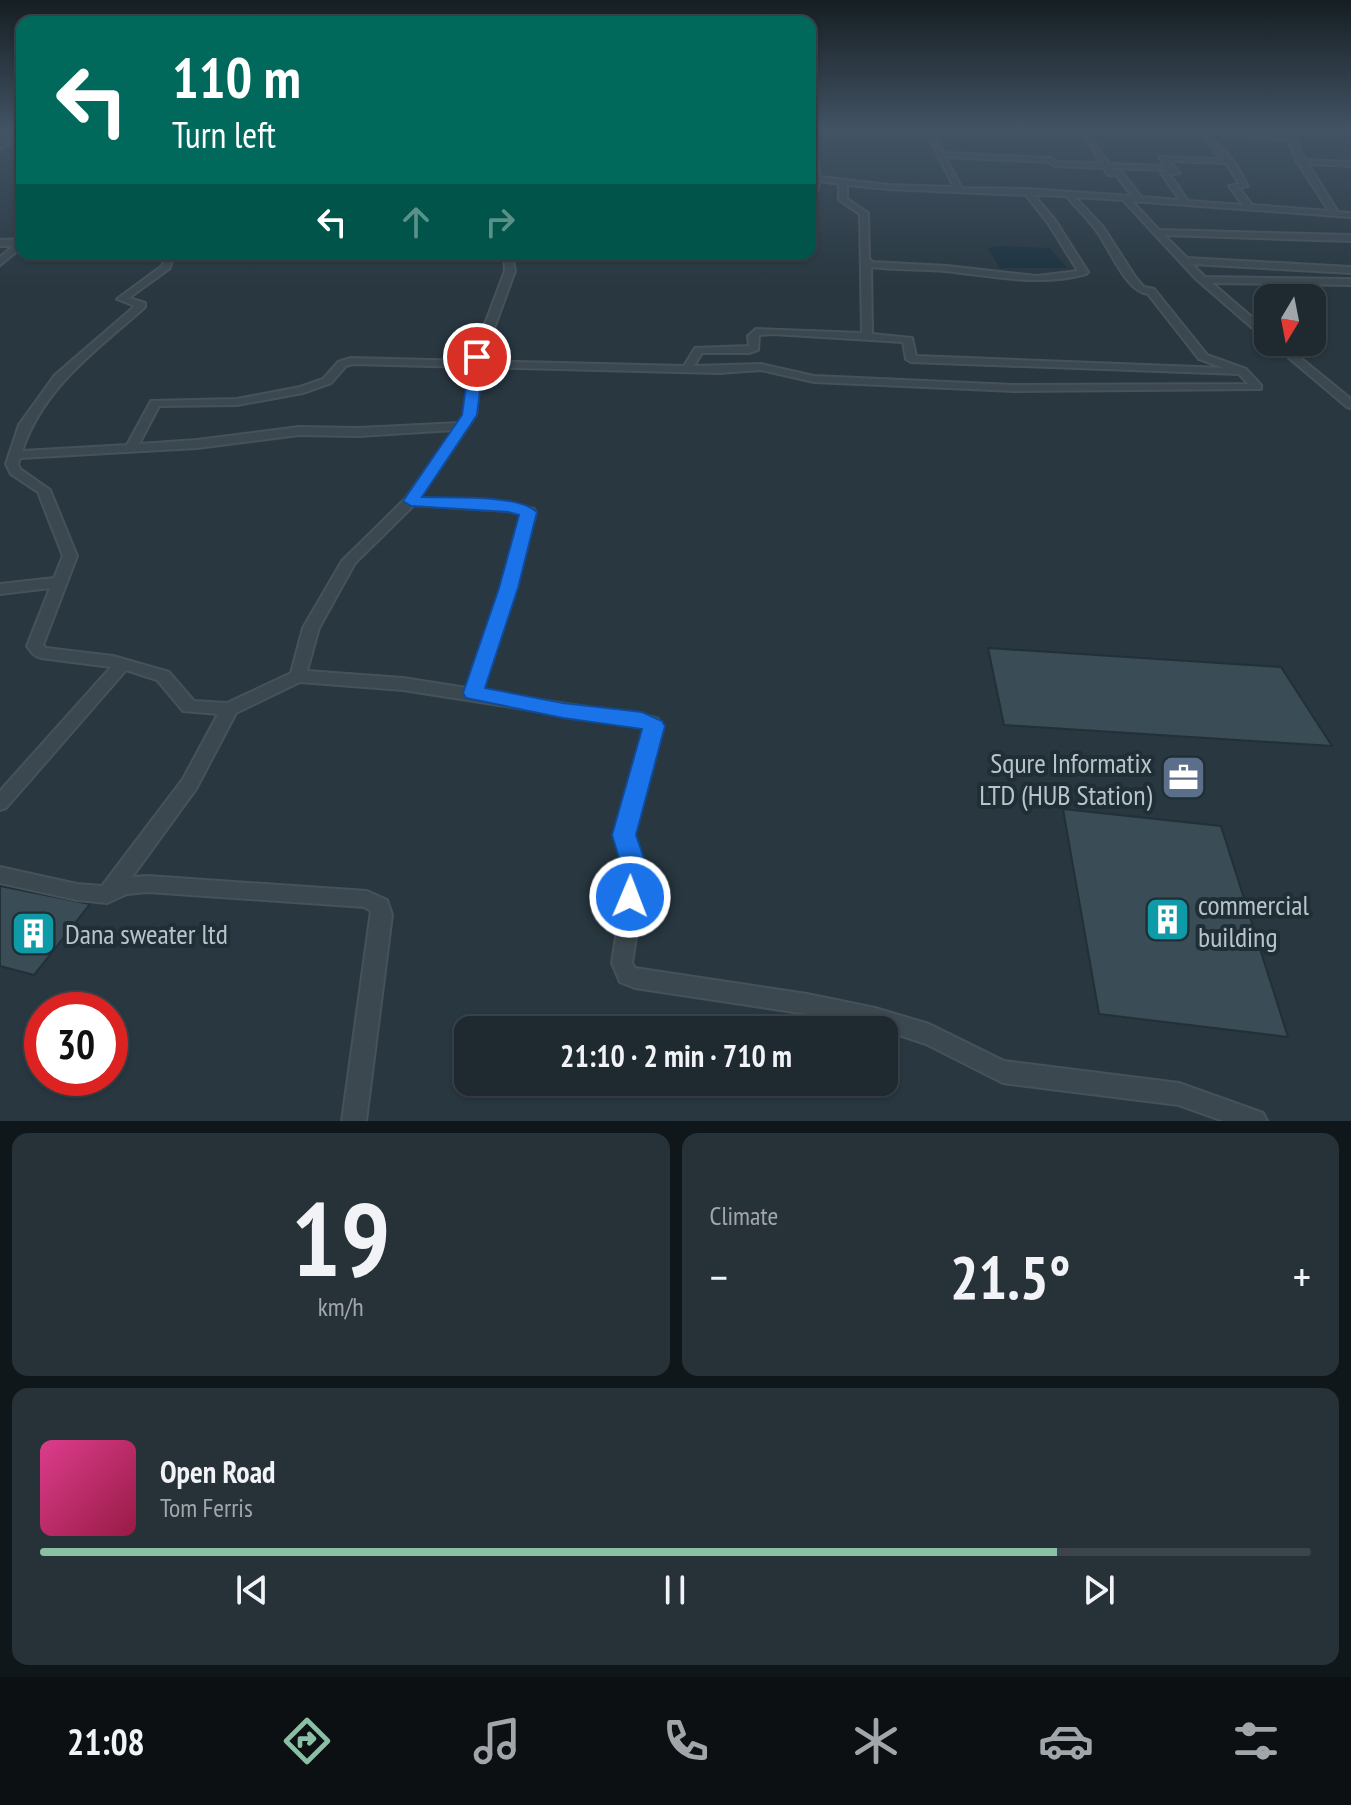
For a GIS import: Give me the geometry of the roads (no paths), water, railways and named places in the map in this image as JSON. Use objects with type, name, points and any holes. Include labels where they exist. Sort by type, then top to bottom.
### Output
[{"type":"street","points":[[843,183],[843,200],[864,213],[867,336]]},
{"type":"street","points":[[848,183],[1027,191],[1346,216]]},
{"type":"street","points":[[955,183],[959,190]]},
{"type":"street","points":[[1125,183],[1138,199]]},
{"type":"street","points":[[1172,183],[1186,203]]},
{"type":"street","points":[[1242,183],[1244,186],[1233,186],[1249,207]]},
{"type":"street","points":[[1319,183],[1346,216]]},
{"type":"street","points":[[866,262],[1007,276],[1062,277],[1083,272],[1052,222],[1027,191]]},
{"type":"street","points":[[131,448],[155,403],[237,402],[303,390],[327,381],[342,364],[351,361],[687,369],[761,367],[814,379],[1014,388],[1257,387],[1244,372],[1203,357],[1151,291],[1141,290],[1132,280],[1100,229],[1068,194]]},
{"type":"street","points":[[1125,198],[1203,280],[1254,324]]},
{"type":"street","points":[[1156,232],[1351,238]]},
{"type":"street","points":[[0,262],[16,247]]},
{"type":"street","points":[[169,260],[166,267],[122,299],[142,305],[53,385],[25,425],[12,464],[15,471],[44,490],[70,549],[70,563],[42,624],[35,646],[37,651],[117,662],[163,676],[189,707],[229,709],[298,676],[311,680],[403,684],[563,710],[642,719],[654,726],[624,835],[632,861],[629,918],[622,963],[627,975],[654,983],[747,995],[893,1023],[938,1038],[984,1065],[1003,1072],[1179,1094],[1255,1121]]},
{"type":"street","points":[[298,676],[311,628],[341,572],[353,556],[411,501],[464,426],[471,409],[482,342],[497,312],[510,271],[509,260]]},
{"type":"street","points":[[1185,261],[1351,270]]},
{"type":"street","points":[[1203,280],[1351,282]]},
{"type":"street","points":[[687,369],[699,350],[754,348],[753,336],[756,332],[906,339],[911,359],[1244,372]]},
{"type":"street","points":[[1292,356],[1351,405]]},
{"type":"street","points":[[15,455],[197,444],[299,431],[359,432],[464,426]]},
{"type":"street","points":[[411,501],[509,507],[529,512],[508,588],[473,693]]},
{"type":"street","points":[[0,589],[61,582]]},
{"type":"street","points":[[0,803],[115,674],[120,667],[117,662]]},
{"type":"street","points":[[107,895],[178,805],[210,754],[229,709]]},
{"type":"street","points":[[0,875],[77,892],[107,895],[124,886],[148,884],[367,899],[380,906],[382,915],[354,1121]]},
{"type":"water","points":[[996,246],[1050,248],[1067,268],[1000,268],[988,249]]},
{"type":"place","name":"Squre Informatix LTD (HUB Station)","points":[[1183,778]]},
{"type":"place","name":"commercial building","points":[[1167,920]]},
{"type":"place","name":"Dana sweater ltd","points":[[34,933]]}]
